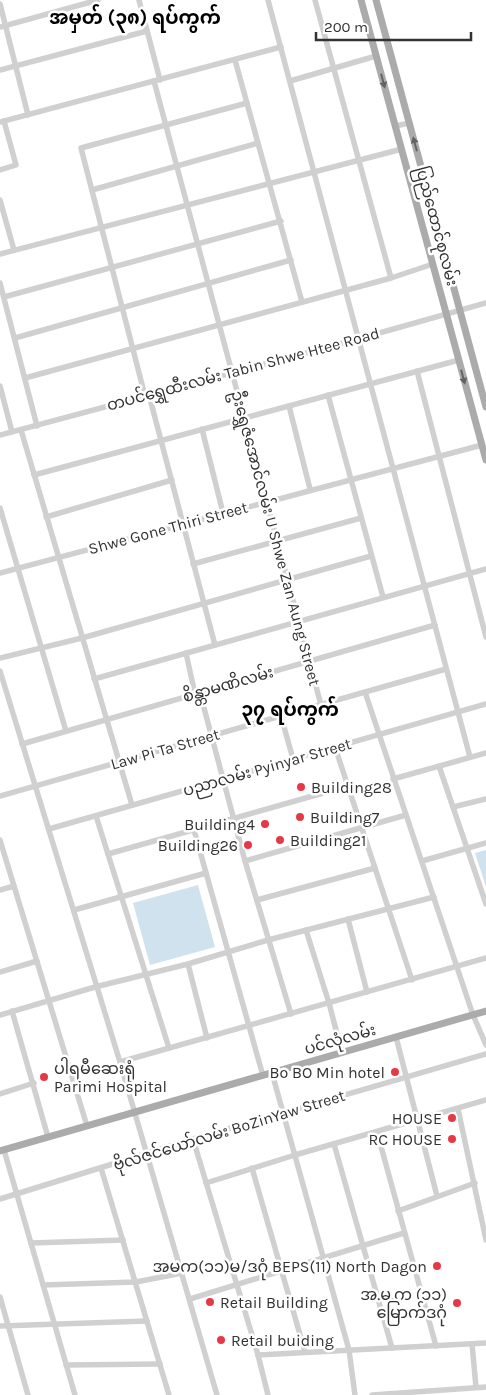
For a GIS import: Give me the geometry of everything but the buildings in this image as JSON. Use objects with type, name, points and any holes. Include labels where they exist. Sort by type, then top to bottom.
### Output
[{"type":"main road","name":"ပြည်ထောင်စုလမ်း","points":[[361,0],[486,457]]},
{"type":"main road","name":"ပြည်ထောင်စုလမ်း","points":[[376,0],[486,407]]},
{"type":"main road","name":"ပင်လုံလမ်း","points":[[2,1150],[486,1011]]},
{"type":"street","points":[[3,26],[98,0]]},
{"type":"street","name":"ဦးရွှေဇံအောင်လမ်း U Shwe Zan Aung Street","points":[[139,0],[166,125],[186,205],[321,705]]},
{"type":"street","points":[[268,0],[470,758]]},
{"type":"street","points":[[316,0],[391,278]]},
{"type":"street","points":[[0,4],[3,26],[17,66],[28,115]]},
{"type":"street","points":[[0,70],[147,31]]},
{"type":"street","points":[[0,170],[16,165],[2,122],[281,48]]},
{"type":"street","points":[[290,81],[376,56]]},
{"type":"street","points":[[235,60],[302,302]]},
{"type":"street","points":[[215,645],[81,148],[247,103]]},
{"type":"street","points":[[395,126],[410,123]]},
{"type":"street","points":[[92,190],[258,143]]},
{"type":"street","points":[[0,254],[402,148]]},
{"type":"street","points":[[0,200],[14,250]]},
{"type":"street","points":[[4,298],[280,221]]},
{"type":"street","points":[[15,338],[291,260]]},
{"type":"street","points":[[25,378],[391,278],[433,264]]},
{"type":"street","points":[[0,283],[37,426]]},
{"type":"street","name":"တပင်ရွှေထီးလမ်း Tabin Shwe Htee Road","points":[[0,435],[486,303]]},
{"type":"street","points":[[34,475],[459,360]]},
{"type":"street","points":[[417,371],[486,637]]},
{"type":"street","points":[[0,386],[12,432]]},
{"type":"street","points":[[328,395],[383,598]]},
{"type":"street","points":[[289,406],[310,490]]},
{"type":"street","points":[[21,430],[132,805]]},
{"type":"street","points":[[202,430],[223,513]]},
{"type":"street","name":"Shwe Gone Thiri Street","points":[[0,573],[482,444]]},
{"type":"street","points":[[46,517],[172,480]]},
{"type":"street","points":[[0,508],[66,731]]},
{"type":"street","points":[[193,564],[361,518]]},
{"type":"street","points":[[0,658],[82,638],[372,556]]},
{"type":"street","points":[[94,679],[486,568]]},
{"type":"street","name":"စိန္တာမဏိလမ်း","points":[[22,744],[435,625]]},
{"type":"street","points":[[186,653],[290,1014]]},
{"type":"street","name":"Law Pi Ta Street","points":[[0,796],[446,670]]},
{"type":"street","points":[[0,671],[148,1154],[218,1395]]},
{"type":"street","points":[[365,692],[473,1014],[486,1045]]},
{"type":"street","name":"ပညာလမ်း Pyinyar Street","points":[[49,829],[486,704]]},
{"type":"street","points":[[281,716],[293,759]]},
{"type":"street","points":[[335,747],[412,980]]},
{"type":"street","points":[[393,779],[486,753]]},
{"type":"street","points":[[439,766],[486,904]]},
{"type":"street","points":[[108,854],[348,786]]},
{"type":"street","points":[[453,807],[486,799]]},
{"type":"street","points":[[245,861],[406,815]]},
{"type":"street","points":[[96,816],[169,1048]]},
{"type":"street","points":[[194,830],[263,1076]]},
{"type":"street","points":[[0,840],[87,1126]]},
{"type":"street","points":[[422,861],[486,844]]},
{"type":"street","points":[[257,900],[375,868]]},
{"type":"street","points":[[74,910],[206,873]]},
{"type":"street","points":[[0,890],[14,886]]},
{"type":"street","points":[[0,1015],[96,986],[188,964],[268,940],[434,898]]},
{"type":"street","points":[[348,919],[368,992]]},
{"type":"street","points":[[306,930],[329,1003],[342,1053]]},
{"type":"street","points":[[120,1062],[486,958]]},
{"type":"street","points":[[0,972],[37,961]]},
{"type":"street","points":[[188,964],[207,1038]]},
{"type":"street","points":[[12,1011],[48,1137]]},
{"type":"street","points":[[396,1037],[419,1120],[437,1196]]},
{"type":"street","name":"ဗိုလ်ဇင်ယော်လမ်း BoZinYaw Street","points":[[0,1199],[193,1139],[486,1054]]},
{"type":"street","points":[[272,1073],[349,1350],[355,1395]]},
{"type":"street","points":[[0,1094],[34,1083]]},
{"type":"street","points":[[206,1183],[294,1155],[486,1100]]},
{"type":"street","points":[[458,1109],[486,1240]]},
{"type":"street","points":[[376,1132],[436,1346]]},
{"type":"street","points":[[193,1139],[258,1355],[268,1395]]},
{"type":"street","points":[[334,1144],[392,1348]]},
{"type":"street","points":[[2,1150],[17,1194],[75,1395]]},
{"type":"street","points":[[101,1168],[169,1395]]},
{"type":"street","points":[[252,1168],[305,1352]]},
{"type":"street","points":[[398,1211],[475,1183]]},
{"type":"street","points":[[190,1299],[404,1233]]},
{"type":"street","points":[[31,1243],[123,1240]]},
{"type":"street","points":[[43,1285],[136,1282],[182,1273]]},
{"type":"street","points":[[0,1296],[28,1395]]},
{"type":"street","points":[[0,1326],[148,1321]]},
{"type":"street","points":[[258,1355],[486,1343]]},
{"type":"street","points":[[472,1344],[476,1387]]},
{"type":"street","points":[[66,1365],[160,1364]]},
{"type":"street","points":[[372,1395],[446,1393],[486,1387]]},
{"type":"water","points":[[486,850],[486,887],[475,853]]},
{"type":"water","points":[[198,885],[215,947],[150,965],[133,903]]},
{"type":"place","name":"Building28","points":[[301,787]]},
{"type":"place","name":"Building7","points":[[300,817]]},
{"type":"place","name":"Building4","points":[[265,824]]},
{"type":"place","name":"Building21","points":[[280,840]]},
{"type":"place","name":"Building26","points":[[248,845]]},
{"type":"place","name":"Bo BO Min hotel","points":[[395,1072]]},
{"type":"place","name":"ပါရမီဆေးရုံ Parimi Hospital","points":[[44,1077]]},
{"type":"place","name":"HOUSE","points":[[452,1118]]},
{"type":"place","name":"RC HOUSE","points":[[452,1139]]},
{"type":"place","name":"အမက(၁၁)မ/ဒဂုံ BEPS(11) North Dagon","points":[[437,1266]]},
{"type":"place","name":"Retail Building","points":[[210,1302]]},
{"type":"place","name":"အ.မ.က (၁၁) မြောက်ဒဂုံ","points":[[457,1303]]},
{"type":"place","name":"Retail buiding","points":[[221,1340]]},
{"type":"district","name":"အမှတ် (၃၈) ရပ်ကွက်","points":[[135,18]]},
{"type":"district","name":"၃၇ ရပ်ကွက်","points":[[290,710]]}]
